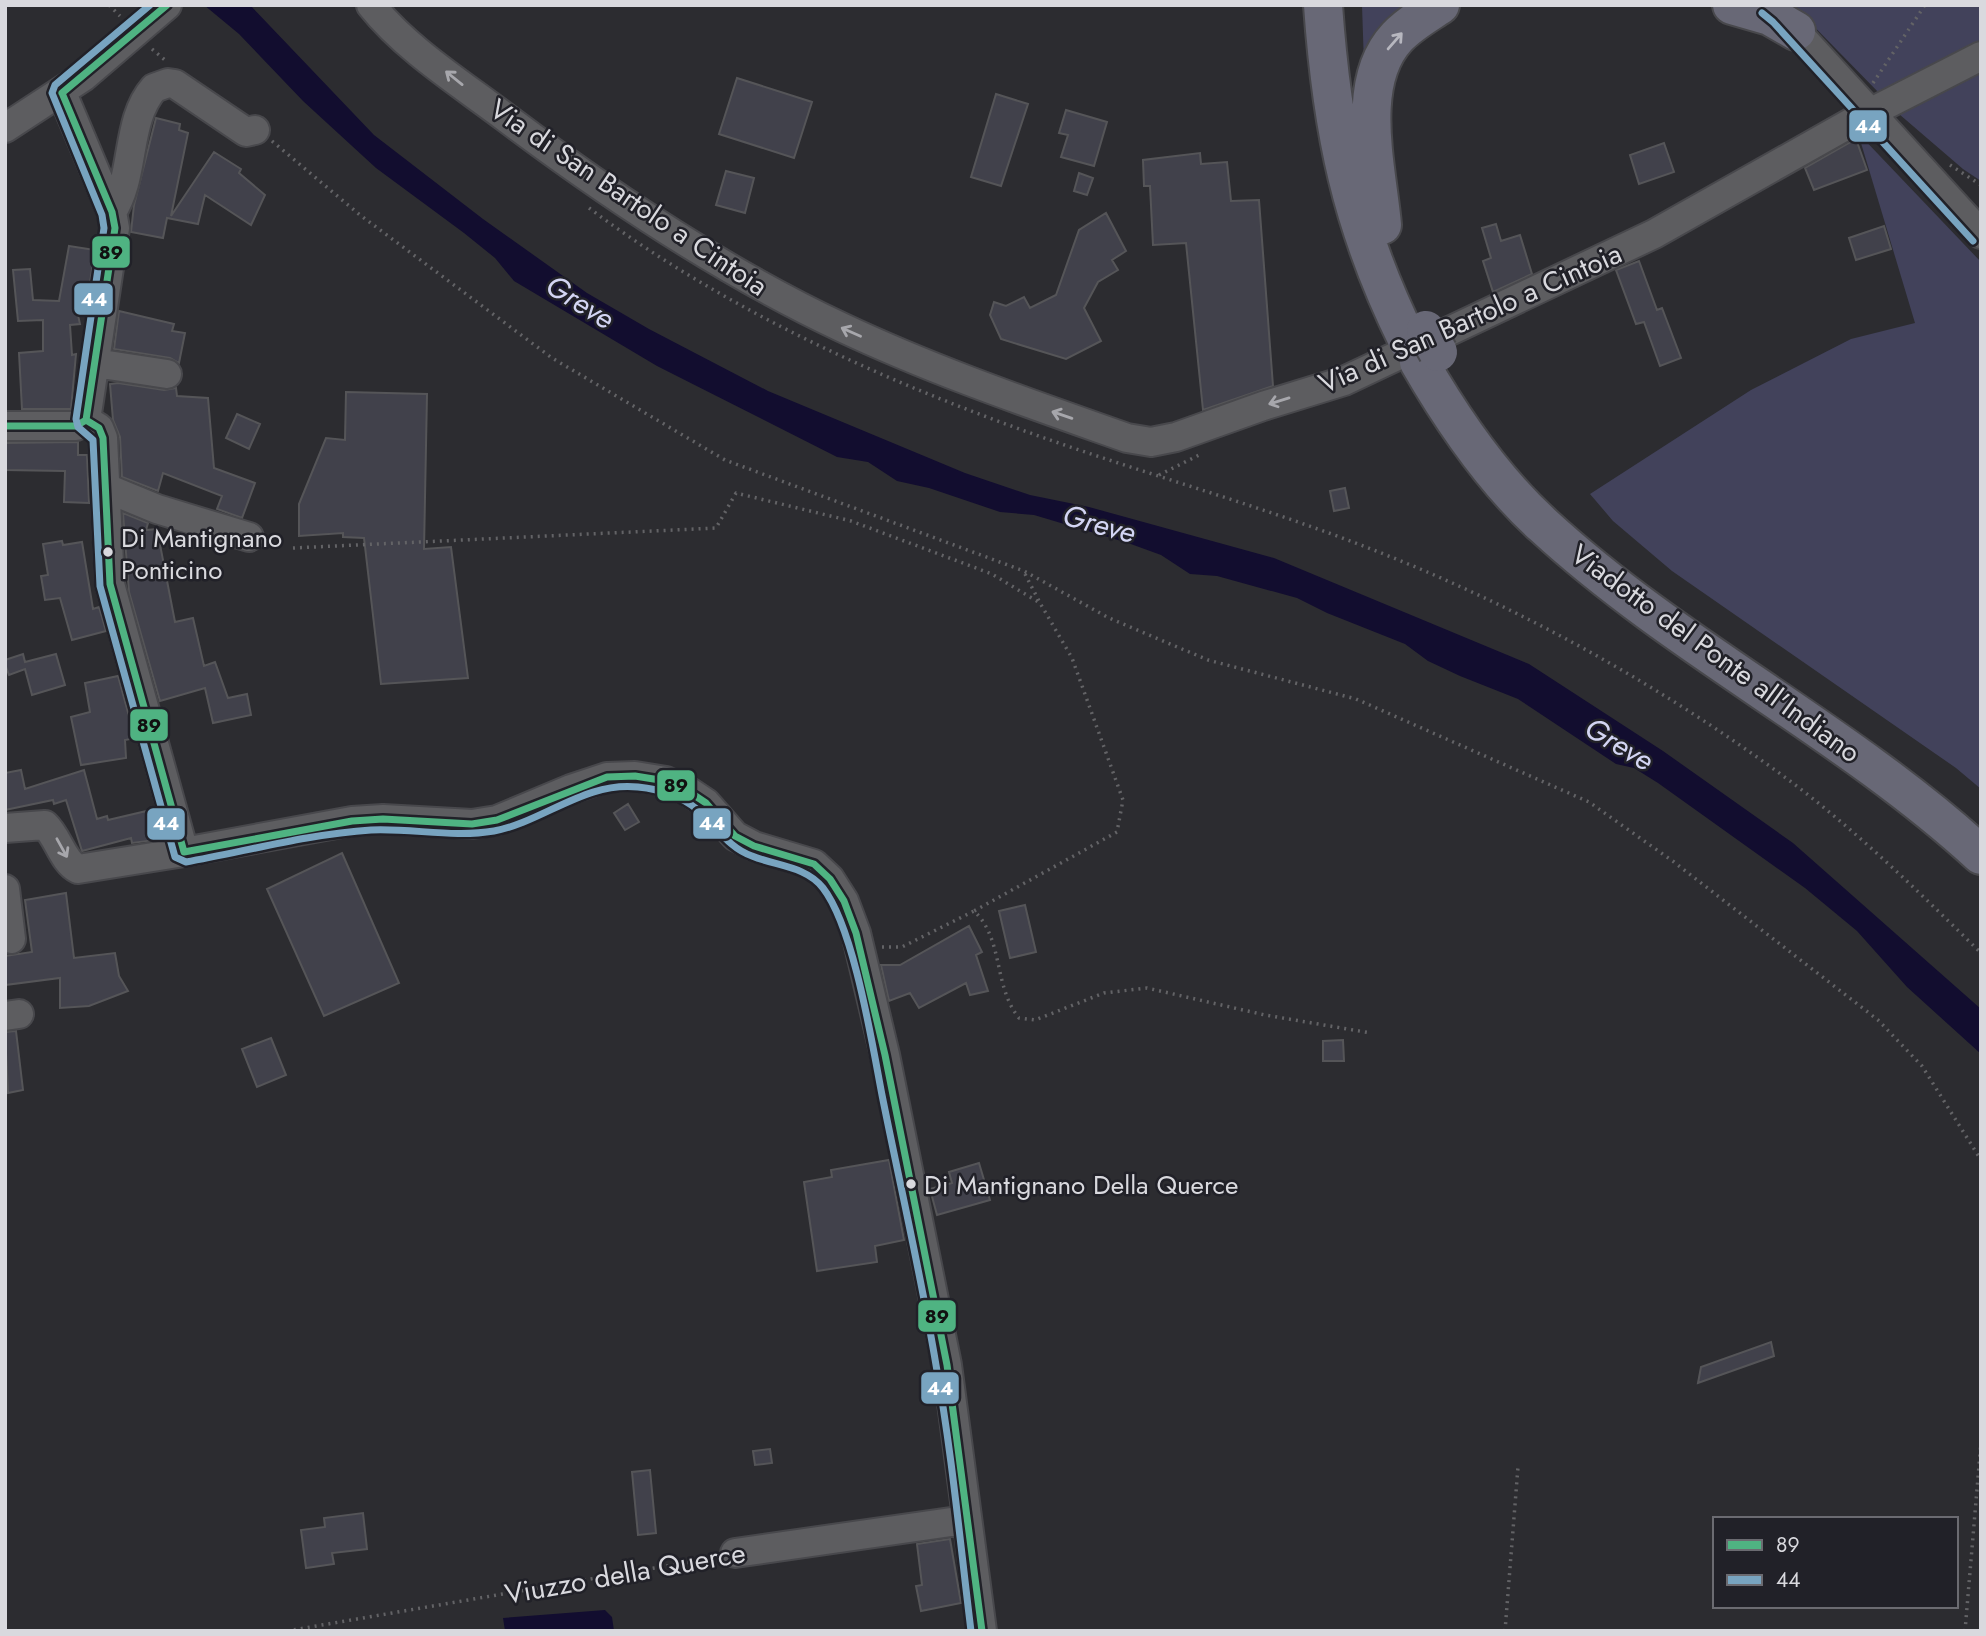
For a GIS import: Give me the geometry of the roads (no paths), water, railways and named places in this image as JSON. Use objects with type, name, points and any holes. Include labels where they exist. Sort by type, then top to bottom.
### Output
[{"type":"highway","name":"Viadotto del Ponte all'Indiano","points":[[1323,5],[1328,72],[1349,194],[1382,287],[1484,423],[1520,466],[1602,547],[1880,744],[1981,823]]},
{"type":"highway","name":"Viadotto del Ponte all'Indiano","points":[[1346,5],[1362,149],[1382,225],[1464,435],[1542,525],[1639,604],[1879,771],[1981,855]]},
{"type":"highway","points":[[1732,5],[1770,16],[1777,12]]},
{"type":"highway","points":[[1382,225],[1371,104],[1374,75],[1398,36],[1445,6]]},
{"type":"street","points":[[5,128],[62,93],[167,5]]},
{"type":"street","name":"Via di San Bartolo a Cintoia","points":[[371,5],[419,50],[548,150],[697,248],[776,295],[905,356],[1127,438],[1151,442],[1176,437],[1263,405],[1344,381],[1427,344],[1654,234],[1870,100],[1981,56]]},
{"type":"street","points":[[1777,12],[1930,161],[1981,202]]},
{"type":"street","points":[[112,212],[124,189],[140,114],[154,88],[169,83],[175,84],[246,132],[263,135]]},
{"type":"street","points":[[62,93],[112,212],[115,241],[86,420]]},
{"type":"street","points":[[1930,161],[1981,234]]},
{"type":"street","points":[[95,363],[167,374]]},
{"type":"street","points":[[5,426],[76,426],[86,420]]},
{"type":"street","points":[[86,420],[99,428],[103,438],[107,564],[115,607],[184,852]]},
{"type":"street","points":[[106,488],[158,509],[249,537]]},
{"type":"street","points":[[5,828],[45,825],[52,832],[71,866],[78,869],[352,821],[472,824],[497,820],[607,777],[635,775],[666,781],[688,791],[706,803],[735,836],[814,864],[844,901],[872,992],[947,1365],[965,1520],[982,1631]]},
{"type":"street","points":[[5,889],[11,939]]},
{"type":"street","name":"Viuzzo della Querce","points":[[735,1553],[965,1520]]},
{"type":"water","name":"Greve","points":[[204,5],[250,5],[374,135],[483,219],[587,293],[649,329],[768,391],[965,473],[1030,495],[1089,507],[1274,558],[1529,664],[1663,751],[1793,843],[1981,1009],[1981,1054],[1907,987],[1857,931],[1805,888],[1658,783],[1634,768],[1616,764],[1518,699],[1460,676],[1428,661],[1405,644],[1297,598],[1217,576],[1190,574],[1161,555],[1128,543],[1034,515],[1000,512],[929,488],[897,481],[868,462],[837,457],[657,366],[514,281],[495,258],[376,168],[303,101],[239,34]]},
{"type":"water","points":[[605,1610],[612,1617],[614,1631],[505,1631],[503,1618]]},
{"type":"place","name":"Di Mantignano Ponticino","points":[[108,552]]},
{"type":"place","name":"Di Mantignano Della Querce","points":[[911,1184]]}]
